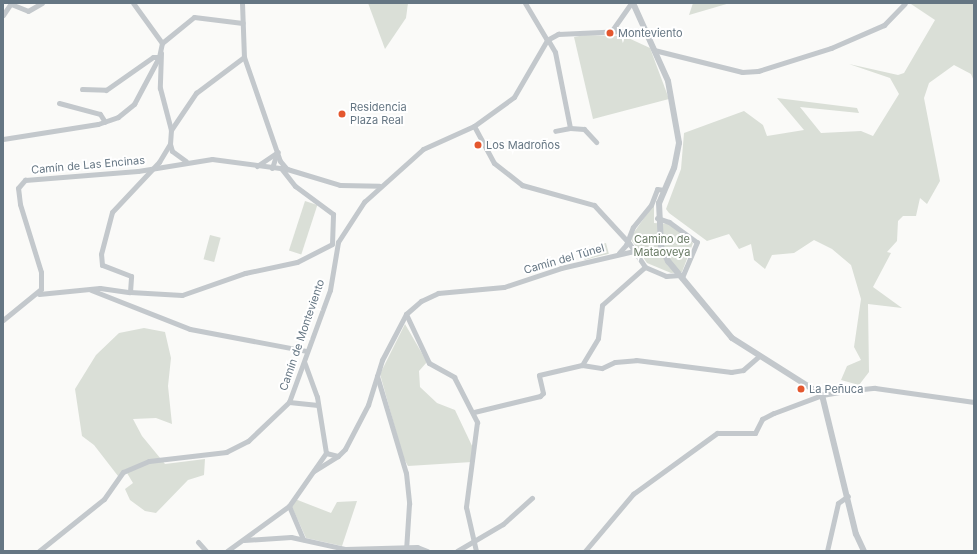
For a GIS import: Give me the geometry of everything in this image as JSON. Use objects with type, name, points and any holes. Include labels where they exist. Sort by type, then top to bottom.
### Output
[{"type":"street","points":[[3,14],[11,3],[28,11],[42,3]]},
{"type":"street","points":[[133,3],[162,43]]},
{"type":"street","points":[[242,3],[244,57],[278,152],[287,169]]},
{"type":"street","points":[[525,3],[555,52],[570,128]]},
{"type":"street","points":[[613,29],[632,3],[668,81],[679,143],[674,168],[664,190],[657,218],[661,246],[681,276],[732,338],[758,356],[822,395],[848,496],[856,534],[864,551]]},
{"type":"street","points":[[654,50],[742,72],[758,71],[831,48],[884,25],[905,3]]},
{"type":"street","points":[[186,161],[172,151],[170,144],[171,130],[160,88],[160,54],[162,43],[194,17],[243,23]]},
{"type":"street","points":[[548,40],[558,34],[613,29],[645,30]]},
{"type":"street","name":"Camín de Monteviento","points":[[39,551],[104,499],[123,472],[149,461],[226,452],[248,441],[289,402],[304,362],[306,351],[330,290],[338,242],[379,186],[423,149],[474,126],[514,97],[548,40]]},
{"type":"street","points":[[82,89],[106,90],[152,57],[160,54]]},
{"type":"street","points":[[3,139],[105,122],[134,104],[160,54]]},
{"type":"street","points":[[171,130],[196,93],[244,57]]},
{"type":"street","points":[[59,103],[100,114],[105,122]]},
{"type":"street","points":[[474,126],[494,163],[522,185],[594,205],[628,241],[645,267],[666,276],[681,276]]},
{"type":"street","points":[[555,132],[570,128],[584,129],[596,142]]},
{"type":"street","points":[[130,292],[131,276],[102,265],[101,254],[112,212],[152,169],[170,144]]},
{"type":"street","points":[[257,166],[278,152]]},
{"type":"street","points":[[272,168],[278,152]]},
{"type":"street","name":"Camín de Las Encinas","points":[[39,294],[41,272],[23,219],[18,188],[21,183],[32,178],[152,169],[186,161],[212,159],[287,169],[340,185],[379,186]]},
{"type":"street","points":[[3,320],[39,294],[90,290],[182,295],[245,273],[297,262],[332,244],[333,214],[295,186],[280,168]]},
{"type":"street","points":[[618,253],[628,241],[633,227],[651,205],[657,189],[664,190]]},
{"type":"street","points":[[657,218],[670,222],[697,242],[681,276]]},
{"type":"street","name":"Camín del Túnel","points":[[338,456],[368,405],[377,375],[406,314],[421,301],[438,293],[504,287],[618,253],[634,251]]},
{"type":"street","points":[[582,365],[598,338],[602,305],[645,267]]},
{"type":"street","points":[[90,290],[190,329],[306,351]]},
{"type":"street","points":[[406,314],[429,363],[454,377],[474,412],[478,436],[466,507],[476,551]]},
{"type":"street","points":[[474,412],[540,396],[543,393],[539,375],[582,365],[602,368],[615,362],[636,360],[731,372],[743,370],[758,356]]},
{"type":"street","points":[[227,551],[289,506],[309,475],[326,453],[318,406],[304,362]]},
{"type":"street","points":[[377,375],[406,473],[409,504],[406,549]]},
{"type":"street","points":[[585,551],[633,494],[708,437],[726,431],[755,433],[762,419],[822,395],[875,388],[974,402]]},
{"type":"street","points":[[289,402],[318,406]]},
{"type":"street","points":[[326,453],[338,456]]},
{"type":"street","points":[[309,475],[338,456]]},
{"type":"street","points":[[826,551],[838,502],[848,496]]},
{"type":"street","points":[[457,551],[474,539],[504,524],[532,498]]},
{"type":"street","points":[[289,506],[302,539]]},
{"type":"street","points":[[243,540],[302,539],[346,550],[406,549],[427,551]]},
{"type":"street","points":[[198,542],[206,551]]},
{"type":"green space","points":[[368,3],[408,3],[406,18],[385,49]]},
{"type":"green space","points":[[693,3],[730,3],[689,15]]},
{"type":"green space","points":[[974,3],[974,81],[971,74],[954,65],[929,83],[924,98],[940,181],[927,204],[920,198],[916,216],[903,216],[898,221],[897,241],[887,252],[891,253],[873,287],[902,308],[868,304],[869,372],[859,385],[841,380],[847,366],[861,360],[854,347],[861,299],[851,265],[832,249],[814,240],[794,253],[772,255],[765,269],[754,260],[751,244],[739,249],[729,234],[707,241],[669,213],[666,209],[681,169],[684,133],[744,111],[763,125],[767,136],[804,130],[777,98],[857,108],[859,113],[800,107],[821,133],[861,131],[873,136],[899,94],[890,78],[849,64],[898,75],[904,73],[935,20],[911,4]]},
{"type":"green space","points":[[585,35],[624,36],[650,48],[669,99],[593,119],[574,37]]},
{"type":"green space","points":[[305,201],[317,205],[301,254],[289,250]]},
{"type":"green space","name":"Camino de Mataoveya","points":[[654,204],[654,223],[669,224],[693,243],[682,272],[671,273],[647,263],[630,238]]},
{"type":"green space","points":[[210,235],[221,238],[214,262],[204,259]]},
{"type":"green space","points":[[606,243],[609,254],[585,260],[582,249]]},
{"type":"green space","points":[[405,324],[427,362],[419,371],[420,387],[437,403],[455,410],[474,450],[472,462],[408,466],[403,457],[380,374]]},
{"type":"green space","points":[[144,328],[165,332],[171,358],[168,386],[172,424],[156,418],[133,419],[142,436],[165,464],[205,459],[204,475],[188,480],[156,513],[145,511],[130,500],[125,489],[133,483],[127,473],[118,476],[94,445],[82,436],[75,389],[96,355],[119,333]]},
{"type":"green space","points":[[295,499],[331,513],[337,502],[357,501],[342,546],[306,538],[292,507]]},
{"type":"place","name":"Monteviento","points":[[610,33]]},
{"type":"place","name":"Residencia Plaza Real","points":[[342,114]]},
{"type":"place","name":"Los Madroños","points":[[478,145]]},
{"type":"place","name":"La Peñuca","points":[[801,389]]}]
